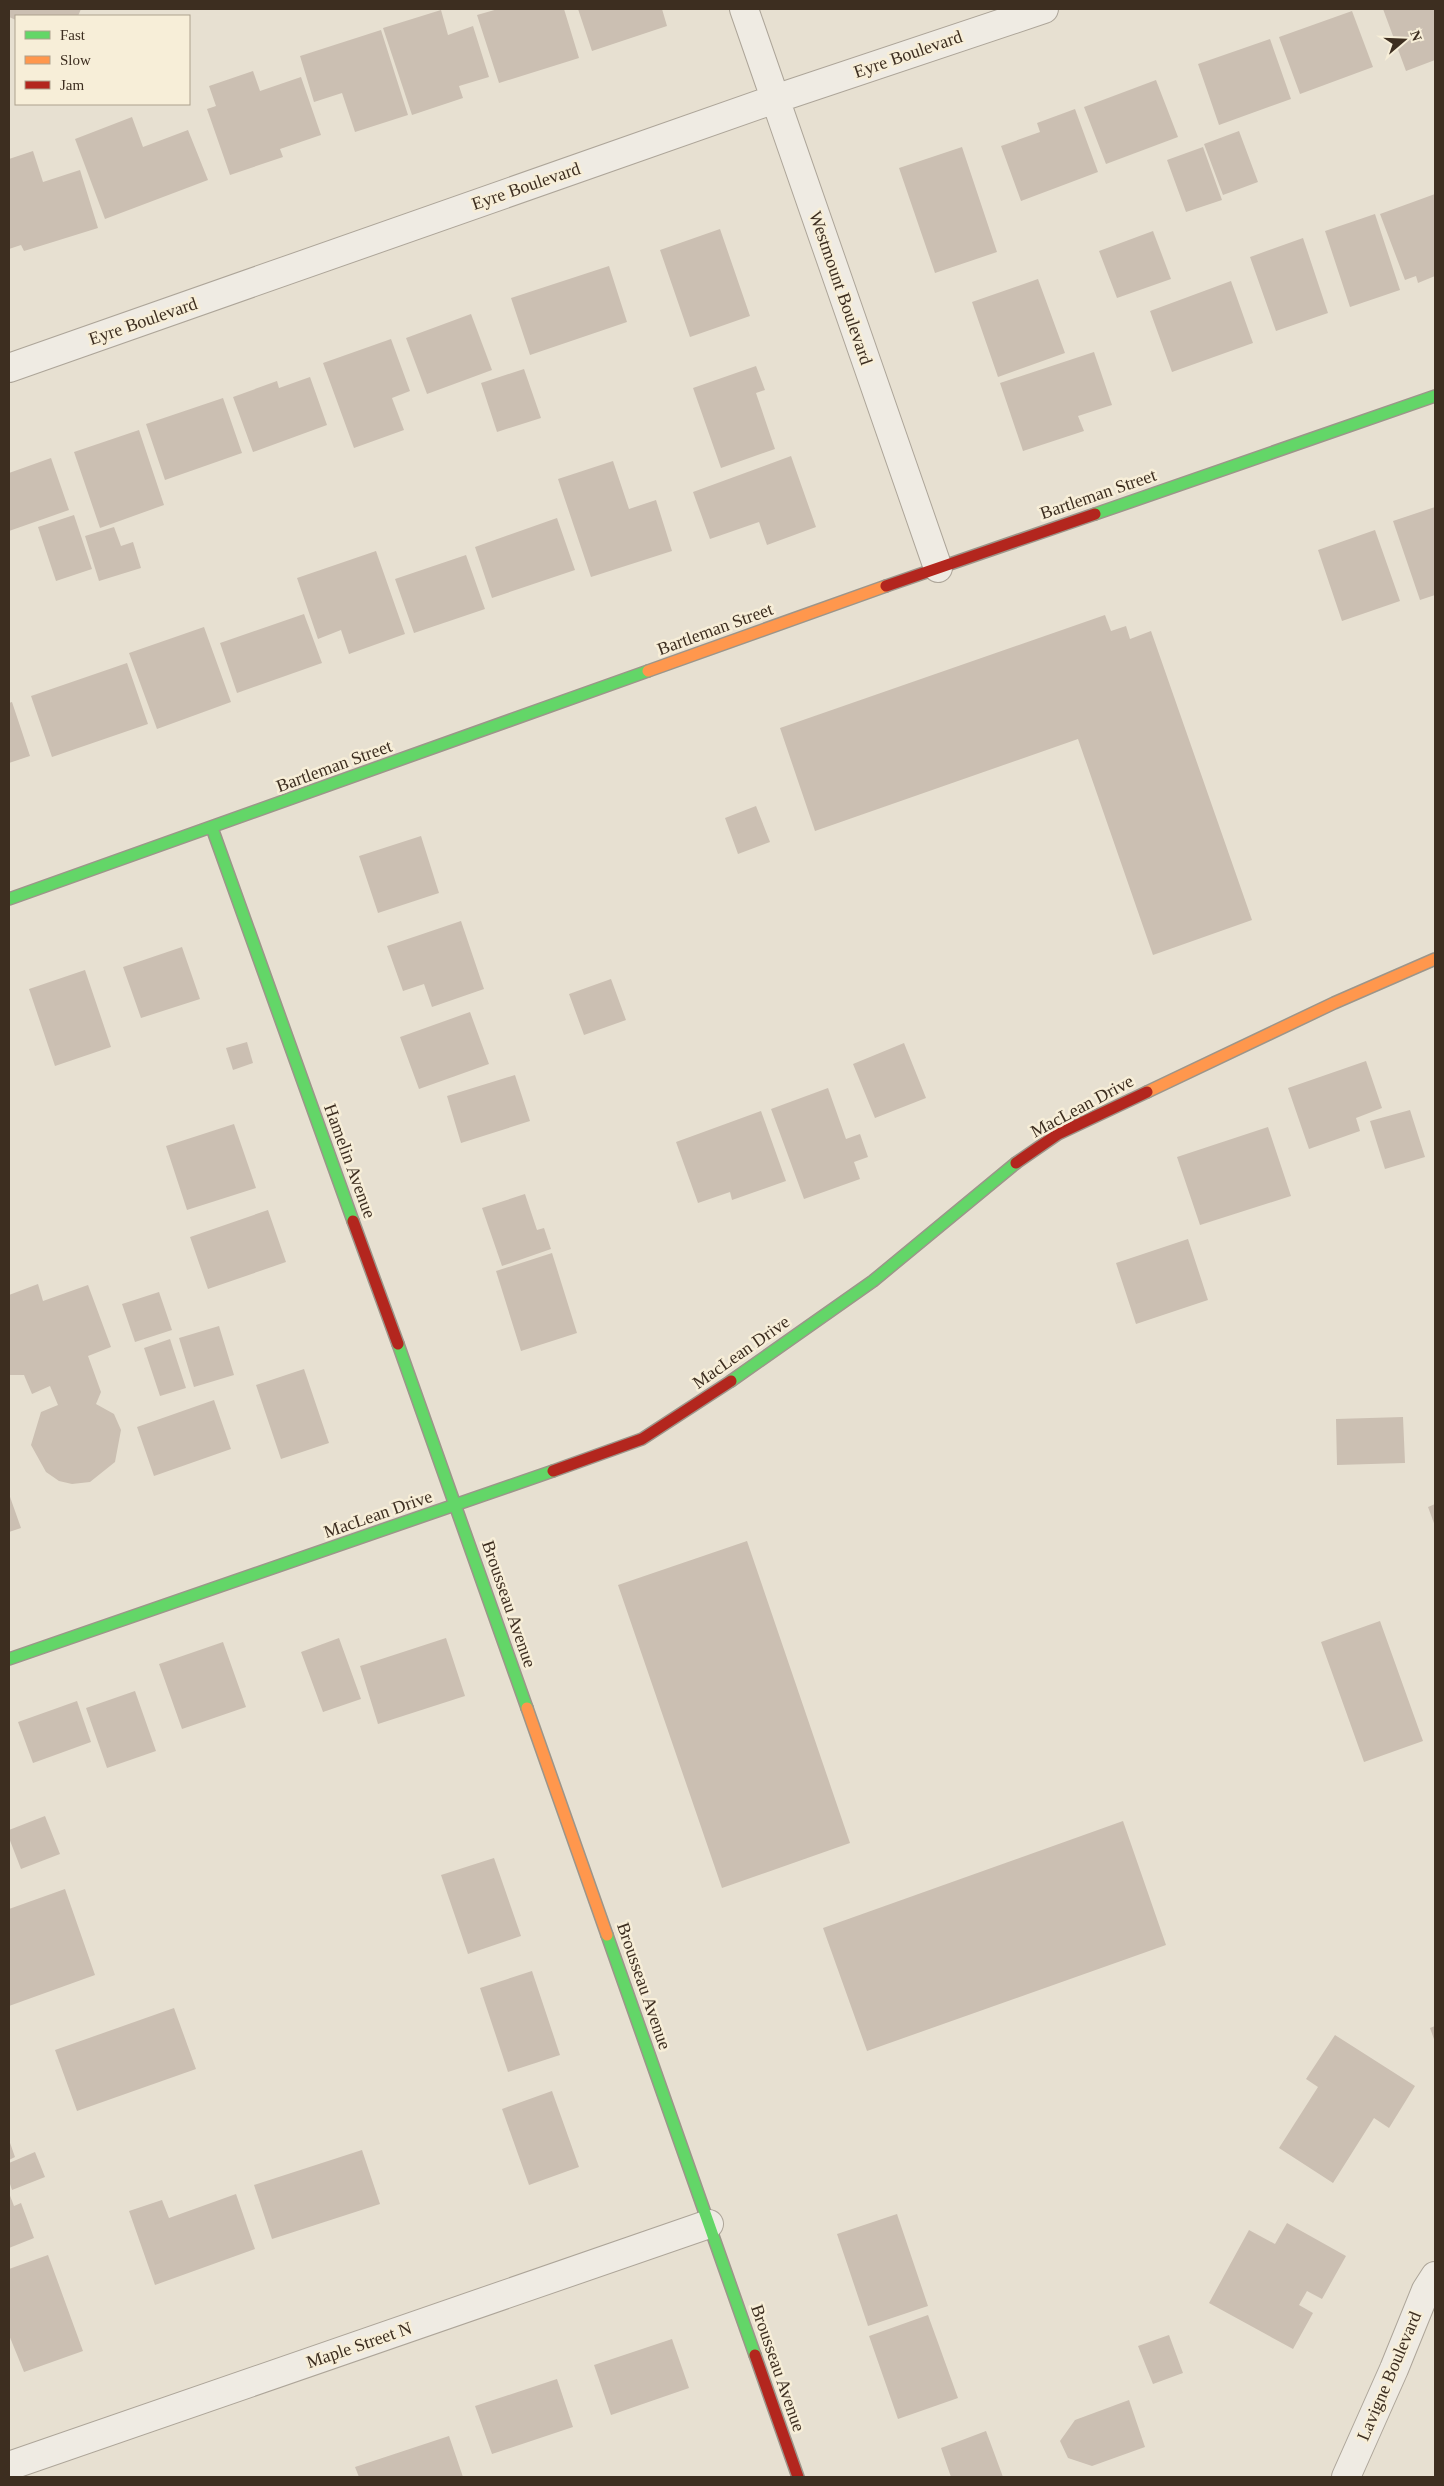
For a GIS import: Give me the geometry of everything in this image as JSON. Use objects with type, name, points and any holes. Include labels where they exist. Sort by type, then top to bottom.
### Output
[{"type":"street","name":"Westmount Boulevard","points":[[744,9],[938,568]]},
{"type":"street","name":"Eyre Boulevard","points":[[9,368],[775,99],[1044,9]]},
{"type":"street","name":"Bartleman Street","points":[[9,899],[938,568],[1435,396]]},
{"type":"street","name":"Hamelin Avenue","points":[[212,828],[456,1506]]},
{"type":"street","name":"MacLean Drive","points":[[9,1659],[456,1506],[642,1438],[716,1392],[873,1281],[1009,1168],[1058,1134],[1334,1002],[1435,959]]},
{"type":"street","name":"Brousseau Avenue","points":[[456,1506],[798,2477]]},
{"type":"street","name":"Maple Street N","points":[[9,2466],[709,2224]]},
{"type":"street","name":"Lavigne Boulevard","points":[[1346,2477],[1394,2369],[1426,2290],[1435,2276]]},
{"type":"building","points":[[9,9],[81,9],[78,15],[15,15],[15,20],[9,17]]},
{"type":"building","points":[[498,9],[564,9],[579,58],[499,83],[477,15]]},
{"type":"building","points":[[578,9],[662,9],[667,26],[592,51]]},
{"type":"building","points":[[1383,9],[1435,9],[1435,60],[1406,71]]},
{"type":"building","points":[[441,10],[448,35],[473,26],[489,77],[459,86],[463,98],[412,115],[383,28]]},
{"type":"building","points":[[1352,11],[1373,67],[1300,94],[1279,37]]},
{"type":"building","points":[[381,30],[408,115],[355,132],[342,93],[314,102],[300,56]]},
{"type":"building","points":[[1270,39],[1291,99],[1219,125],[1198,64]]},
{"type":"building","points":[[253,71],[260,91],[301,77],[321,135],[280,149],[283,157],[230,175],[207,109],[216,106],[209,86]]},
{"type":"building","points":[[1156,80],[1178,137],[1106,164],[1084,107]]},
{"type":"building","points":[[1075,109],[1098,172],[1021,201],[1001,146],[1040,132],[1037,123]]},
{"type":"building","points":[[132,117],[143,147],[188,130],[208,180],[105,219],[75,139]]},
{"type":"building","points":[[1239,131],[1258,182],[1223,195],[1204,144]]},
{"type":"building","points":[[962,147],[997,252],[935,273],[899,168]]},
{"type":"building","points":[[1203,147],[1222,200],[1186,212],[1167,160]]},
{"type":"building","points":[[33,151],[43,182],[80,170],[98,228],[24,251],[21,245],[9,249],[9,159]]},
{"type":"building","points":[[1435,194],[1435,276],[1418,283],[1416,276],[1405,280],[1380,214]]},
{"type":"building","points":[[1375,214],[1400,290],[1350,307],[1325,231]]},
{"type":"building","points":[[720,229],[750,316],[690,337],[660,250]]},
{"type":"building","points":[[1153,231],[1171,279],[1117,298],[1099,251]]},
{"type":"building","points":[[1303,238],[1328,313],[1276,331],[1250,257]]},
{"type":"building","points":[[609,266],[627,322],[530,355],[511,298]]},
{"type":"building","points":[[1038,279],[1065,353],[998,377],[972,302]]},
{"type":"building","points":[[1231,281],[1253,343],[1172,372],[1150,311]]},
{"type":"building","points":[[471,314],[492,370],[427,394],[406,338]]},
{"type":"building","points":[[391,339],[410,391],[392,398],[404,430],[354,448],[323,363]]},
{"type":"building","points":[[1094,352],[1112,405],[1078,416],[1084,431],[1023,451],[1000,383]]},
{"type":"building","points":[[756,366],[765,390],[756,393],[775,449],[721,468],[693,388]]},
{"type":"building","points":[[524,369],[541,418],[497,432],[481,383]]},
{"type":"building","points":[[310,377],[327,425],[253,452],[233,397],[277,381],[279,388]]},
{"type":"building","points":[[223,398],[242,453],[165,480],[146,424]]},
{"type":"building","points":[[139,430],[164,505],[100,528],[74,452]]},
{"type":"building","points":[[791,456],[816,527],[767,545],[759,522],[710,539],[693,492]]},
{"type":"building","points":[[51,458],[69,510],[9,531],[9,473]]},
{"type":"building","points":[[613,461],[629,509],[656,500],[672,551],[591,577],[558,479]]},
{"type":"building","points":[[1435,507],[1435,595],[1420,600],[1393,521]]},
{"type":"building","points":[[74,515],[92,569],[56,581],[38,527]]},
{"type":"building","points":[[557,518],[575,570],[492,598],[475,547]]},
{"type":"building","points":[[114,527],[121,546],[133,542],[141,568],[99,581],[85,536]]},
{"type":"building","points":[[1375,530],[1400,601],[1342,621],[1318,550]]},
{"type":"building","points":[[376,551],[405,634],[349,654],[341,630],[318,639],[297,578]]},
{"type":"building","points":[[466,555],[485,609],[414,633],[395,579]]},
{"type":"building","points":[[304,614],[322,663],[237,693],[220,643]]},
{"type":"building","points":[[1105,615],[1111,631],[1126,626],[1130,639],[1151,631],[1252,920],[1153,955],[1078,739],[815,831],[780,728]]},
{"type":"building","points":[[204,627],[231,702],[157,729],[129,653]]},
{"type":"building","points":[[127,663],[148,724],[52,757],[31,696]]},
{"type":"building","points":[[12,702],[30,756],[9,763],[9,703]]},
{"type":"building","points":[[756,806],[770,842],[738,854],[725,818]]},
{"type":"building","points":[[421,836],[439,893],[378,913],[359,856]]},
{"type":"building","points":[[461,921],[484,989],[432,1007],[424,984],[403,991],[387,946]]},
{"type":"building","points":[[182,947],[200,999],[141,1018],[123,967]]},
{"type":"building","points":[[85,970],[111,1047],[55,1066],[29,989]]},
{"type":"building","points":[[611,979],[626,1020],[584,1035],[569,994]]},
{"type":"building","points":[[470,1012],[489,1064],[419,1089],[400,1037]]},
{"type":"building","points":[[247,1042],[253,1063],[233,1070],[226,1048]]},
{"type":"building","points":[[904,1043],[926,1098],[875,1118],[853,1064]]},
{"type":"building","points":[[1366,1061],[1382,1108],[1356,1118],[1360,1131],[1309,1149],[1288,1088]]},
{"type":"building","points":[[515,1075],[530,1121],[461,1143],[447,1096]]},
{"type":"building","points":[[828,1088],[846,1139],[860,1134],[868,1157],[854,1162],[860,1179],[804,1199],[771,1109]]},
{"type":"building","points":[[1410,1110],[1425,1157],[1385,1169],[1370,1121]]},
{"type":"building","points":[[761,1111],[786,1181],[732,1200],[730,1192],[698,1203],[676,1142]]},
{"type":"building","points":[[234,1124],[256,1188],[187,1210],[166,1146]]},
{"type":"building","points":[[1268,1127],[1291,1196],[1200,1225],[1177,1157]]},
{"type":"building","points":[[525,1194],[537,1230],[544,1228],[551,1249],[502,1266],[482,1208]]},
{"type":"building","points":[[268,1210],[286,1262],[208,1289],[190,1237]]},
{"type":"building","points":[[1188,1239],[1208,1300],[1136,1324],[1116,1263]]},
{"type":"building","points":[[552,1253],[577,1333],[521,1351],[496,1271]]},
{"type":"building","points":[[38,1284],[43,1301],[88,1285],[111,1347],[88,1356],[101,1392],[96,1404],[114,1414],[121,1430],[115,1462],[90,1482],[72,1484],[59,1481],[46,1472],[31,1445],[41,1412],[58,1405],[50,1386],[32,1394],[24,1375],[9,1375],[9,1295]]},
{"type":"building","points":[[159,1292],[172,1330],[135,1342],[122,1304]]},
{"type":"building","points":[[219,1326],[234,1375],[194,1387],[179,1338]]},
{"type":"building","points":[[170,1339],[186,1388],[160,1396],[144,1348]]},
{"type":"building","points":[[304,1369],[329,1443],[281,1459],[256,1385]]},
{"type":"building","points":[[214,1400],[231,1449],[154,1476],[137,1427]]},
{"type":"building","points":[[1403,1417],[1405,1463],[1337,1465],[1336,1419]]},
{"type":"building","points":[[9,1494],[21,1528],[9,1532]]},
{"type":"building","points":[[1435,1504],[1435,1526],[1428,1507]]},
{"type":"building","points":[[747,1541],[850,1843],[722,1888],[618,1585]]},
{"type":"building","points":[[1380,1621],[1423,1741],[1364,1762],[1321,1642]]},
{"type":"building","points":[[339,1638],[361,1699],[323,1712],[301,1652]]},
{"type":"building","points":[[446,1638],[465,1696],[378,1724],[360,1666]]},
{"type":"building","points":[[223,1642],[246,1707],[182,1729],[159,1664]]},
{"type":"building","points":[[135,1691],[156,1751],[107,1768],[86,1708]]},
{"type":"building","points":[[77,1701],[91,1742],[33,1763],[18,1722]]},
{"type":"building","points":[[45,1816],[60,1854],[21,1869],[9,1838],[9,1830]]},
{"type":"building","points":[[1123,1821],[1166,1945],[867,2051],[823,1928]]},
{"type":"building","points":[[494,1858],[521,1936],[468,1954],[441,1875]]},
{"type":"building","points":[[65,1889],[95,1975],[9,2006],[9,1909]]},
{"type":"building","points":[[532,1971],[560,2055],[508,2072],[480,1988]]},
{"type":"building","points":[[174,2008],[196,2069],[77,2111],[55,2050]]},
{"type":"building","points":[[1435,2026],[1435,2042],[1430,2028]]},
{"type":"building","points":[[1335,2035],[1415,2086],[1389,2128],[1374,2118],[1333,2183],[1279,2148],[1318,2087],[1306,2079]]},
{"type":"building","points":[[552,2091],[579,2167],[529,2185],[502,2109]]},
{"type":"building","points":[[9,2140],[15,2157],[9,2160]]},
{"type":"building","points":[[362,2150],[380,2204],[272,2239],[254,2185]]},
{"type":"building","points":[[35,2152],[45,2177],[12,2190],[9,2181],[9,2163]]},
{"type":"building","points":[[9,2193],[14,2206],[21,2203],[34,2238],[9,2248]]},
{"type":"building","points":[[236,2194],[255,2249],[155,2285],[129,2211],[162,2200],[169,2218]]},
{"type":"building","points":[[897,2214],[928,2306],[868,2326],[837,2234]]},
{"type":"building","points":[[1287,2223],[1346,2256],[1322,2299],[1307,2291],[1299,2305],[1313,2313],[1293,2349],[1209,2303],[1249,2230],[1275,2244]]},
{"type":"building","points":[[48,2255],[83,2351],[24,2372],[9,2335],[9,2269]]},
{"type":"building","points":[[928,2315],[958,2398],[898,2419],[869,2336]]},
{"type":"building","points":[[1169,2335],[1183,2373],[1153,2384],[1138,2346]]},
{"type":"building","points":[[672,2339],[689,2388],[611,2415],[594,2365]]},
{"type":"building","points":[[557,2379],[573,2427],[492,2454],[475,2406]]},
{"type":"building","points":[[1129,2400],[1145,2447],[1092,2466],[1068,2458],[1060,2441],[1075,2420]]},
{"type":"building","points":[[986,2431],[1003,2477],[951,2477],[941,2448]]},
{"type":"building","points":[[449,2436],[463,2477],[359,2477],[355,2467]]},
{"type":"traffic: fast","points":[[1095,514],[1435,396]]},
{"type":"traffic: fast","points":[[9,899],[648,671]]},
{"type":"traffic: fast","points":[[212,828],[353,1221]]},
{"type":"traffic: fast","points":[[731,1381],[873,1281],[1016,1163]]},
{"type":"traffic: fast","points":[[398,1344],[527,1708]]},
{"type":"traffic: fast","points":[[9,1659],[553,1471]]},
{"type":"traffic: fast","points":[[607,1935],[755,2355]]},
{"type":"traffic: slow","points":[[648,671],[886,586]]},
{"type":"traffic: slow","points":[[1147,1092],[1334,1003],[1435,959]]},
{"type":"traffic: slow","points":[[527,1708],[607,1935]]},
{"type":"traffic: jam","points":[[886,586],[1095,514]]},
{"type":"traffic: jam","points":[[1016,1163],[1058,1134],[1147,1092]]},
{"type":"traffic: jam","points":[[353,1221],[398,1344]]},
{"type":"traffic: jam","points":[[553,1471],[642,1439],[731,1381]]},
{"type":"traffic: jam","points":[[755,2355],[798,2477]]}]
